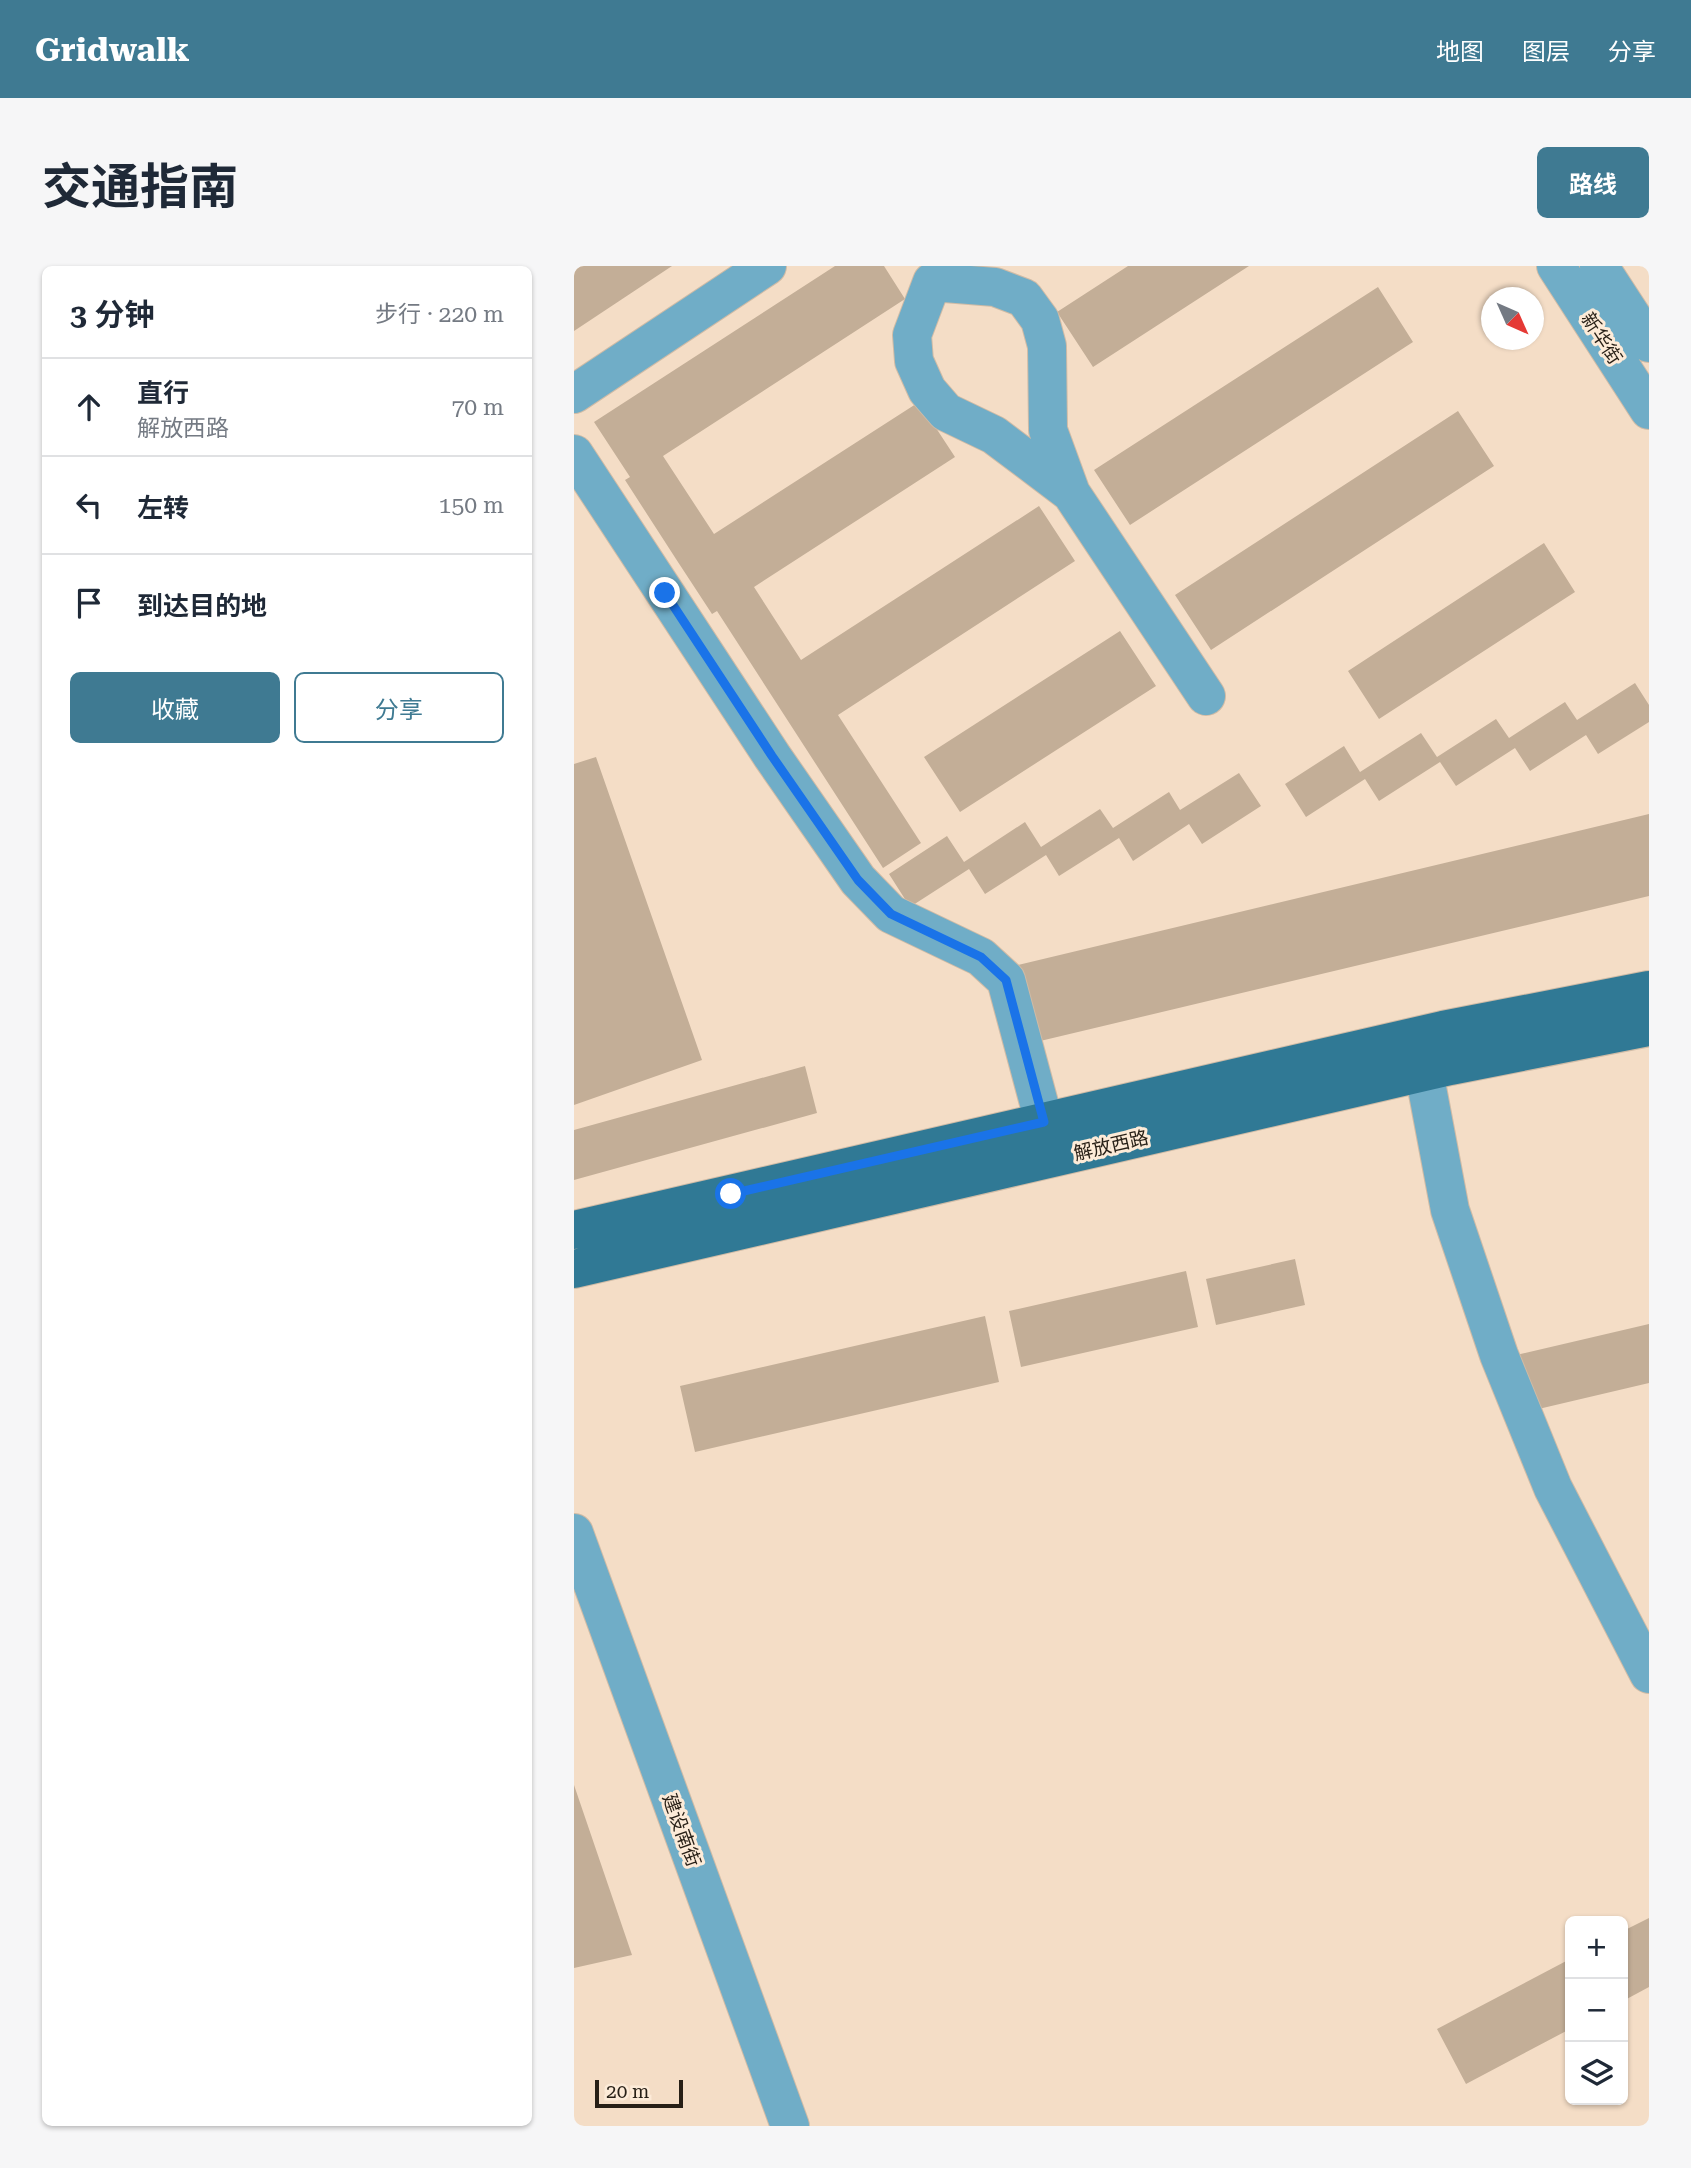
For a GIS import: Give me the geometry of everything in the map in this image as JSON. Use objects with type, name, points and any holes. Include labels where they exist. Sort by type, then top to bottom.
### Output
[{"type":"main road","name":"解放西路","points":[[574,1230],[1443,1030],[1649,990]]},
{"type":"main road","name":"解放西路","points":[[574,1269],[1423,1072],[1649,1027]]},
{"type":"street","points":[[574,394],[766,266]]},
{"type":"street","name":"新华街","points":[[1556,266],[1649,410]]},
{"type":"street","name":"新华街","points":[[1599,266],[1649,343]]},
{"type":"street","points":[[1071,493],[994,435],[946,412],[927,390],[914,360],[912,335],[927,274],[995,288],[1024,298],[1040,320],[1047,346],[1048,430],[1071,493],[1206,696]]},
{"type":"street","points":[[574,454],[772,756],[858,880],[891,914],[981,957],[1006,980],[1044,1122]]},
{"type":"street","points":[[1423,1072],[1450,1210],[1499,1355],[1553,1488],[1649,1674]]},
{"type":"street","name":"建设南街","points":[[574,1533],[790,2126]]},
{"type":"building","points":[[574,266],[672,266],[574,331]]},
{"type":"building","points":[[835,266],[884,266],[905,299],[663,456],[714,534],[919,402],[955,457],[754,587],[801,660],[1039,506],[1075,561],[838,715],[921,843],[883,868],[717,611],[712,614],[676,559],[625,480],[630,477],[594,422]]},
{"type":"building","points":[[1128,266],[1249,266],[1093,367],[1057,312]]},
{"type":"building","points":[[1378,287],[1413,342],[1130,525],[1094,470]]},
{"type":"building","points":[[1458,411],[1494,466],[1211,650],[1175,595]]},
{"type":"building","points":[[1544,543],[1575,592],[1379,719],[1348,671]]},
{"type":"building","points":[[1120,631],[1156,686],[960,812],[924,757]]},
{"type":"building","points":[[1635,683],[1649,705],[1649,722],[1598,754],[1586,735],[1530,771],[1515,748],[1456,786],[1440,762],[1379,801],[1365,779],[1306,817],[1285,784],[1344,746],[1360,772],[1421,733],[1437,757],[1496,719],[1509,738],[1565,702],[1577,720]]},
{"type":"building","points":[[596,757],[702,1060],[574,1105],[574,764]]},
{"type":"building","points":[[1239,773],[1261,806],[1202,844],[1189,824],[1133,861],[1119,838],[1059,876],[1046,855],[985,894],[969,869],[910,907],[889,874],[947,836],[964,862],[1025,822],[1041,847],[1100,809],[1113,828],[1169,792],[1180,810]]},
{"type":"building","points":[[1649,814],[1649,896],[1036,1042],[1018,965]]},
{"type":"building","points":[[805,1066],[817,1113],[574,1180],[574,1130]]},
{"type":"building","points":[[1295,1259],[1305,1305],[1216,1325],[1206,1279]]},
{"type":"building","points":[[1186,1271],[1198,1327],[1021,1367],[1009,1311]]},
{"type":"building","points":[[985,1316],[999,1382],[695,1452],[680,1386]]},
{"type":"building","points":[[1649,1324],[1649,1383],[1530,1411],[1516,1355]]},
{"type":"building","points":[[574,1785],[632,1955],[574,1968]]},
{"type":"building","points":[[1649,1918],[1649,1987],[1628,1998],[1628,1979],[1628,1928]]},
{"type":"building","points":[[1565,1962],[1565,2032],[1466,2084],[1437,2029]]},
{"type":"route","points":[[665,593],[772,756],[858,880],[891,914],[981,957],[1006,980],[1044,1122],[731,1194]]}]
